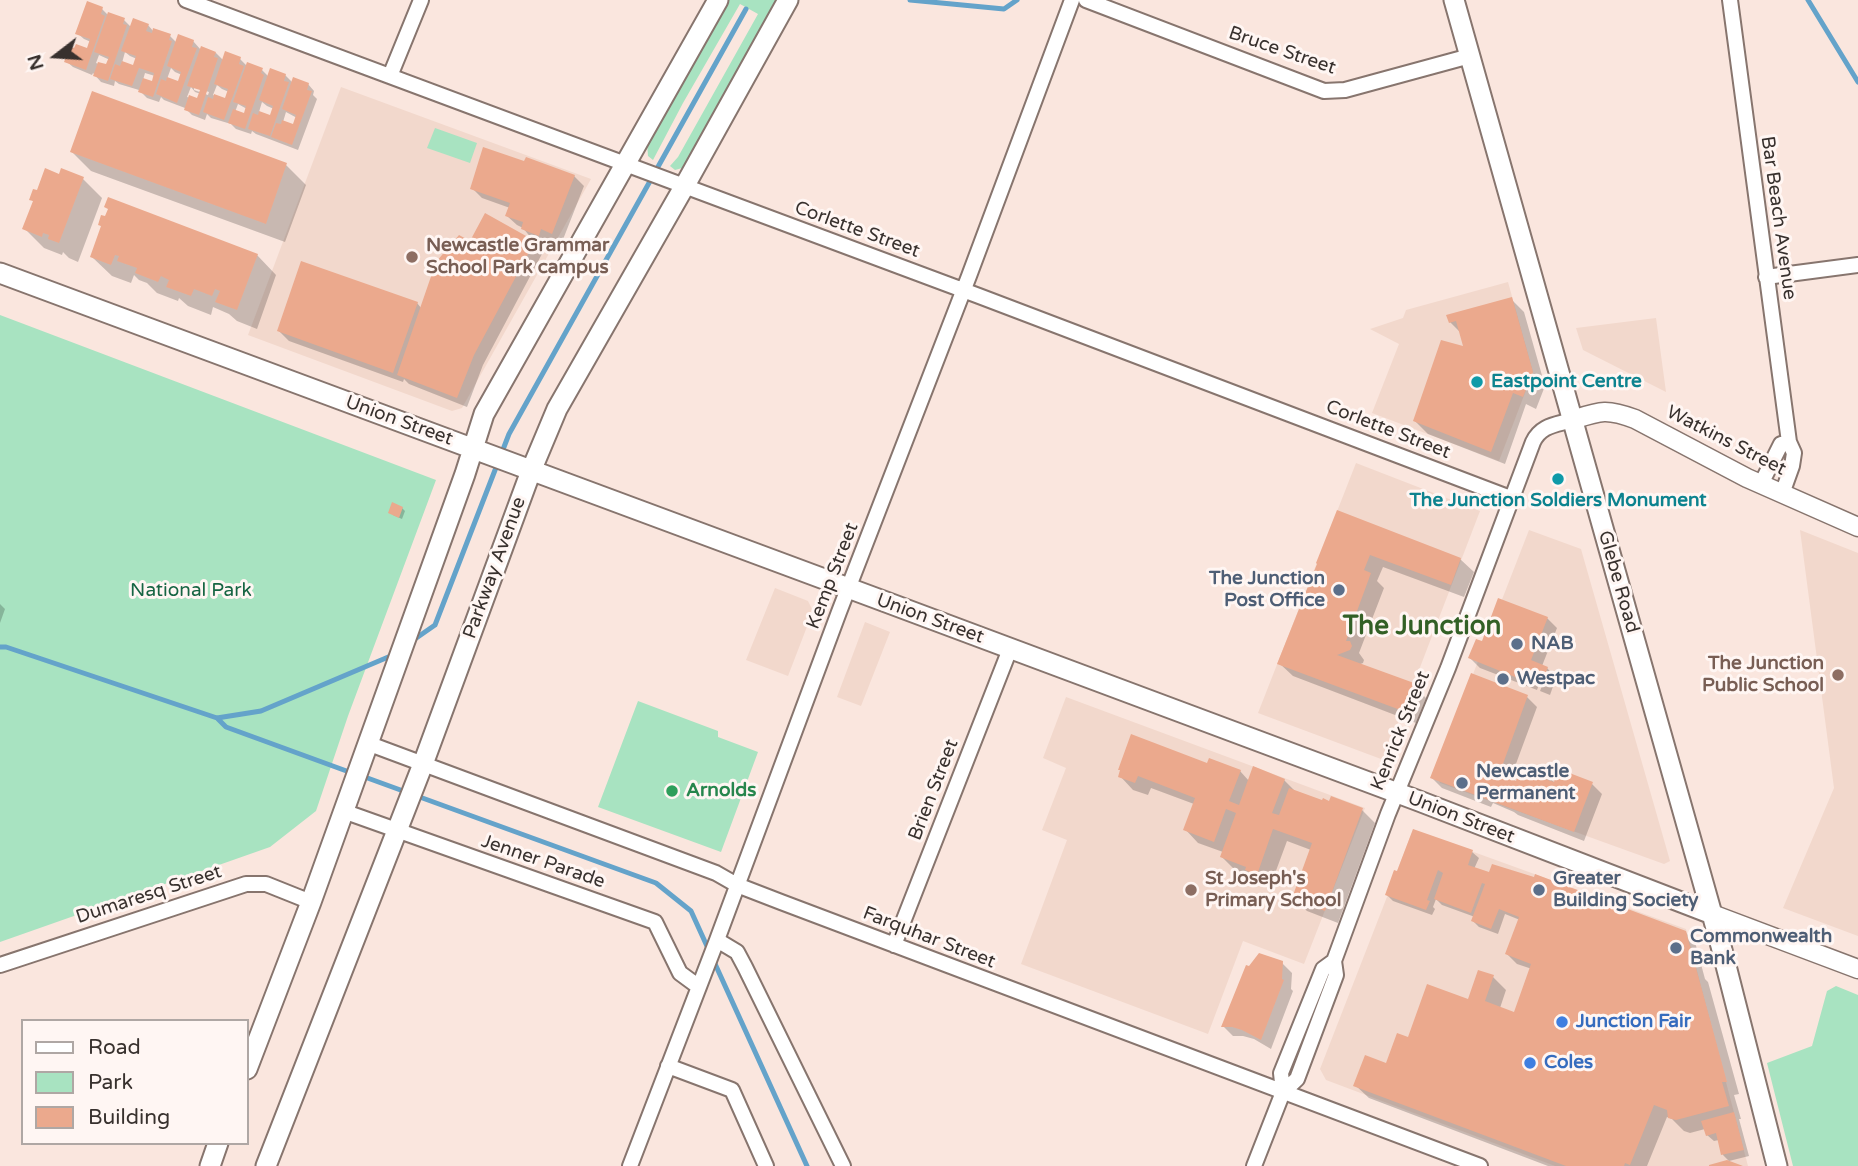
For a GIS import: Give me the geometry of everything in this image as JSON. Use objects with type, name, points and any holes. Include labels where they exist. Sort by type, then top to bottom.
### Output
[{"type":"main road","points":[[248,1066],[311,902],[465,474],[479,451],[484,414],[718,0]]},
{"type":"main road","name":"Parkway Avenue","points":[[266,1166],[423,764],[523,468],[788,0]]},
{"type":"main road","name":"Glebe Road","points":[[1454,0],[1712,914],[1777,1166]]},
{"type":"main road","name":"Union Street","points":[[0,273],[1397,793],[1712,914]]},
{"type":"main road","points":[[210,1166],[217,1145]]},
{"type":"street","name":"Corlette Street","points":[[186,0],[964,290],[1513,499]]},
{"type":"street","points":[[390,76],[421,0]]},
{"type":"street","name":"Kemp Street","points":[[630,1166],[1072,0]]},
{"type":"street","name":"Bruce Street","points":[[1086,0],[1324,91],[1345,90],[1470,56]]},
{"type":"street","name":"Bar Beach Avenue","points":[[1730,0],[1789,442],[1794,453],[1782,494]]},
{"type":"street","points":[[1766,277],[1858,265]]},
{"type":"street","name":"Watkins Street","points":[[1572,420],[1601,411],[1640,421],[1761,484],[1858,527]]},
{"type":"street","name":"Kenrick Street","points":[[1254,1166],[1283,1092],[1297,1079],[1336,975],[1334,961],[1538,432],[1572,420]]},
{"type":"street","points":[[1761,484],[1781,444],[1789,442]]},
{"type":"street","name":"Brien Street","points":[[894,945],[1010,649]]},
{"type":"street","name":"Farquhar Street","points":[[367,743],[716,873],[737,885],[1480,1166]]},
{"type":"street","name":"Jenner Parade","points":[[343,811],[655,922],[680,972],[701,980]]},
{"type":"street","name":"Dumaresq Street","points":[[0,965],[246,884],[266,884],[311,902]]},
{"type":"street","name":"Union Street","points":[[1712,914],[1858,969]]},
{"type":"street","points":[[716,945],[737,952],[746,967],[843,1166]]},
{"type":"street","points":[[668,1066],[732,1090],[766,1166]]},
{"type":"shaded area","name":"Newcastle Grammar School Park campus","points":[[341,87],[591,179],[462,408],[452,411],[248,335]]},
{"type":"shaded area","points":[[1508,282],[1533,372],[1499,461],[1372,413],[1399,344],[1370,329],[1403,318],[1406,310]]},
{"type":"shaded area","points":[[1656,318],[1666,392],[1583,350],[1576,328]]},
{"type":"shaded area","points":[[1356,463],[1480,511],[1414,683],[1384,758],[1381,759],[1258,713]]},
{"type":"shaded area","points":[[1529,530],[1581,549],[1670,861],[1664,864],[1440,783],[1435,772]]},
{"type":"shaded area","name":"The Junction Public School","points":[[1800,530],[1858,553],[1858,936],[1783,908],[1834,788]]},
{"type":"shaded area","points":[[775,588],[808,601],[813,611],[788,676],[746,660]]},
{"type":"shaded area","points":[[865,622],[890,632],[861,706],[837,697]]},
{"type":"shaded area","name":"St Joseph's Primary School","points":[[1066,697],[1365,808],[1304,964],[1243,941],[1208,1034],[1021,964],[1067,840],[1042,830],[1066,768],[1043,758]]},
{"type":"shaded area","points":[[1413,830],[1686,929],[1748,1166],[1555,1166],[1326,1080],[1320,1069]]},
{"type":"green space","points":[[727,0],[777,0],[686,167],[675,170],[670,166],[678,157],[758,14],[740,4],[653,160],[648,156],[647,143]]},
{"type":"green space","points":[[435,128],[477,143],[470,163],[427,148]]},
{"type":"green space","name":"National Park","points":[[0,315],[436,480],[348,716],[316,811],[270,847],[0,942]]},
{"type":"green space","points":[[638,701],[718,731],[718,737],[758,752],[721,852],[598,807]]},
{"type":"green space","points":[[1836,986],[1858,995],[1858,1166],[1793,1166],[1767,1063],[1812,1046],[1827,991]]},
{"type":"building","points":[[87,1],[103,7],[101,14],[105,16],[86,70],[64,62],[70,47],[74,48],[76,44],[87,48],[90,39],[75,34]]},
{"type":"building","points":[[108,12],[125,18],[123,24],[127,25],[108,81],[93,76],[98,62],[106,64],[109,57],[94,52]]},
{"type":"building","points":[[133,18],[149,24],[146,31],[152,33],[153,28],[171,34],[169,40],[172,41],[153,97],[138,92],[143,78],[152,81],[154,73],[139,68],[132,86],[110,79],[115,64],[120,66],[122,61],[133,65],[136,56],[121,51]]},
{"type":"building","points":[[178,34],[194,40],[192,47],[197,48],[177,103],[156,94],[161,79],[166,81],[167,77],[178,81],[181,72],[167,66]]},
{"type":"building","points":[[201,46],[216,52],[214,57],[218,58],[199,115],[184,110],[189,95],[197,98],[200,90],[187,86]]},
{"type":"building","points":[[225,51],[241,57],[239,64],[244,66],[224,120],[203,112],[208,97],[213,99],[214,94],[225,98],[228,89],[214,84]]},
{"type":"building","points":[[247,62],[263,68],[261,73],[264,75],[245,129],[228,123],[233,109],[244,113],[246,106],[233,102]]},
{"type":"building","points":[[270,68],[286,74],[284,81],[289,82],[270,136],[248,129],[253,113],[258,115],[259,111],[270,115],[273,106],[259,100]]},
{"type":"building","points":[[293,77],[309,83],[307,90],[312,91],[292,145],[271,137],[276,123],[281,124],[282,120],[293,124],[296,115],[282,109]]},
{"type":"building","points":[[92,91],[287,163],[266,224],[70,152]]},
{"type":"building","points":[[483,147],[524,161],[526,157],[575,175],[552,234],[541,229],[539,236],[521,229],[523,222],[505,216],[510,203],[470,189]]},
{"type":"building","points":[[45,168],[59,174],[61,168],[84,177],[59,243],[48,239],[49,235],[43,233],[42,237],[22,229],[33,201],[29,200],[33,189],[37,190]]},
{"type":"building","points":[[108,197],[258,254],[237,310],[215,302],[220,291],[215,289],[212,296],[194,289],[191,296],[166,287],[169,280],[161,276],[158,282],[135,273],[137,268],[117,261],[119,256],[115,255],[111,265],[90,257],[101,226],[98,225],[101,215],[105,216],[108,209],[104,207]]},
{"type":"building","points":[[485,213],[535,241],[474,355],[457,398],[397,375],[436,262],[459,235],[470,241]]},
{"type":"building","points":[[301,261],[418,302],[393,373],[277,331]]},
{"type":"building","name":"Eastpoint Centre","points":[[1512,297],[1533,372],[1523,397],[1513,393],[1491,452],[1413,421],[1441,340],[1463,346],[1456,321],[1449,323],[1446,315]]},
{"type":"building","points":[[392,502],[403,507],[399,518],[388,513]]},
{"type":"building","points":[[1337,510],[1461,558],[1451,585],[1370,555],[1364,570],[1371,573],[1346,641],[1350,641],[1352,646],[1350,650],[1337,655],[1414,683],[1403,711],[1277,664]]},
{"type":"building","points":[[1498,598],[1548,617],[1531,660],[1548,667],[1540,687],[1468,658],[1476,639],[1482,641]]},
{"type":"building","points":[[1471,673],[1528,695],[1500,772],[1493,769],[1492,771],[1516,781],[1522,764],[1547,773],[1545,779],[1554,782],[1559,769],[1593,782],[1574,832],[1430,778]]},
{"type":"building","points":[[1131,734],[1207,763],[1209,758],[1241,770],[1229,801],[1239,805],[1253,766],[1285,779],[1272,813],[1279,815],[1289,788],[1322,800],[1323,798],[1329,801],[1331,796],[1363,808],[1325,911],[1292,898],[1312,843],[1273,829],[1257,875],[1245,870],[1246,867],[1220,857],[1236,813],[1226,809],[1214,842],[1183,830],[1195,798],[1138,776],[1135,783],[1118,777]]},
{"type":"building","name":"Junction Fair","points":[[1413,829],[1473,850],[1468,865],[1489,872],[1492,864],[1534,877],[1535,874],[1686,931],[1727,1082],[1722,1082],[1729,1106],[1676,1120],[1668,1118],[1667,1110],[1654,1105],[1630,1165],[1566,1166],[1353,1086],[1365,1055],[1386,1063],[1397,1033],[1408,1037],[1427,984],[1468,999],[1478,970],[1494,975],[1485,1001],[1514,1012],[1531,964],[1505,954],[1519,917],[1499,909],[1491,929],[1471,921],[1485,884],[1482,883],[1471,913],[1434,899],[1443,873],[1438,870],[1426,910],[1385,895]]},
{"type":"building","points":[[1259,953],[1283,961],[1284,980],[1261,1040],[1242,1030],[1221,1027],[1246,965],[1249,966]]},
{"type":"building","points":[[1734,1112],[1744,1150],[1721,1155],[1716,1133],[1706,1136],[1701,1121]]},
{"type":"building","points":[[1727,1160],[1743,1166],[1709,1166],[1709,1165]]},
{"type":"waterway","points":[[910,0],[1004,9],[1017,0]]},
{"type":"waterway","points":[[1808,0],[1858,82]]},
{"type":"waterway","points":[[412,641],[435,625],[509,434],[746,9]]},
{"type":"waterway","points":[[0,647],[217,718],[261,711],[393,655]]},
{"type":"waterway","points":[[217,718],[226,727],[352,773]]},
{"type":"waterway","points":[[362,776],[656,883],[691,911],[807,1166]]},
{"type":"place","name":"Newcastle Grammar School Park campus","points":[[412,257]]},
{"type":"place","name":"Eastpoint Centre","points":[[1477,382]]},
{"type":"place","name":"The Junction Soldiers Monument","points":[[1558,479]]},
{"type":"place","name":"The Junction Post Office","points":[[1339,590]]},
{"type":"place","name":"NAB","points":[[1517,644]]},
{"type":"place","name":"The Junction Public School","points":[[1838,675]]},
{"type":"place","name":"Westpac","points":[[1503,679]]},
{"type":"place","name":"Newcastle Permanent","points":[[1462,783]]},
{"type":"place","name":"Arnolds","points":[[672,791]]},
{"type":"place","name":"St Joseph's Primary School","points":[[1191,890]]},
{"type":"place","name":"Greater Building Society","points":[[1539,890]]},
{"type":"place","name":"Commonwealth Bank","points":[[1676,948]]},
{"type":"place","name":"Junction Fair","points":[[1562,1022]]},
{"type":"place","name":"Coles","points":[[1530,1063]]},
{"type":"district","name":"The Junction","points":[[1422,627]]}]
